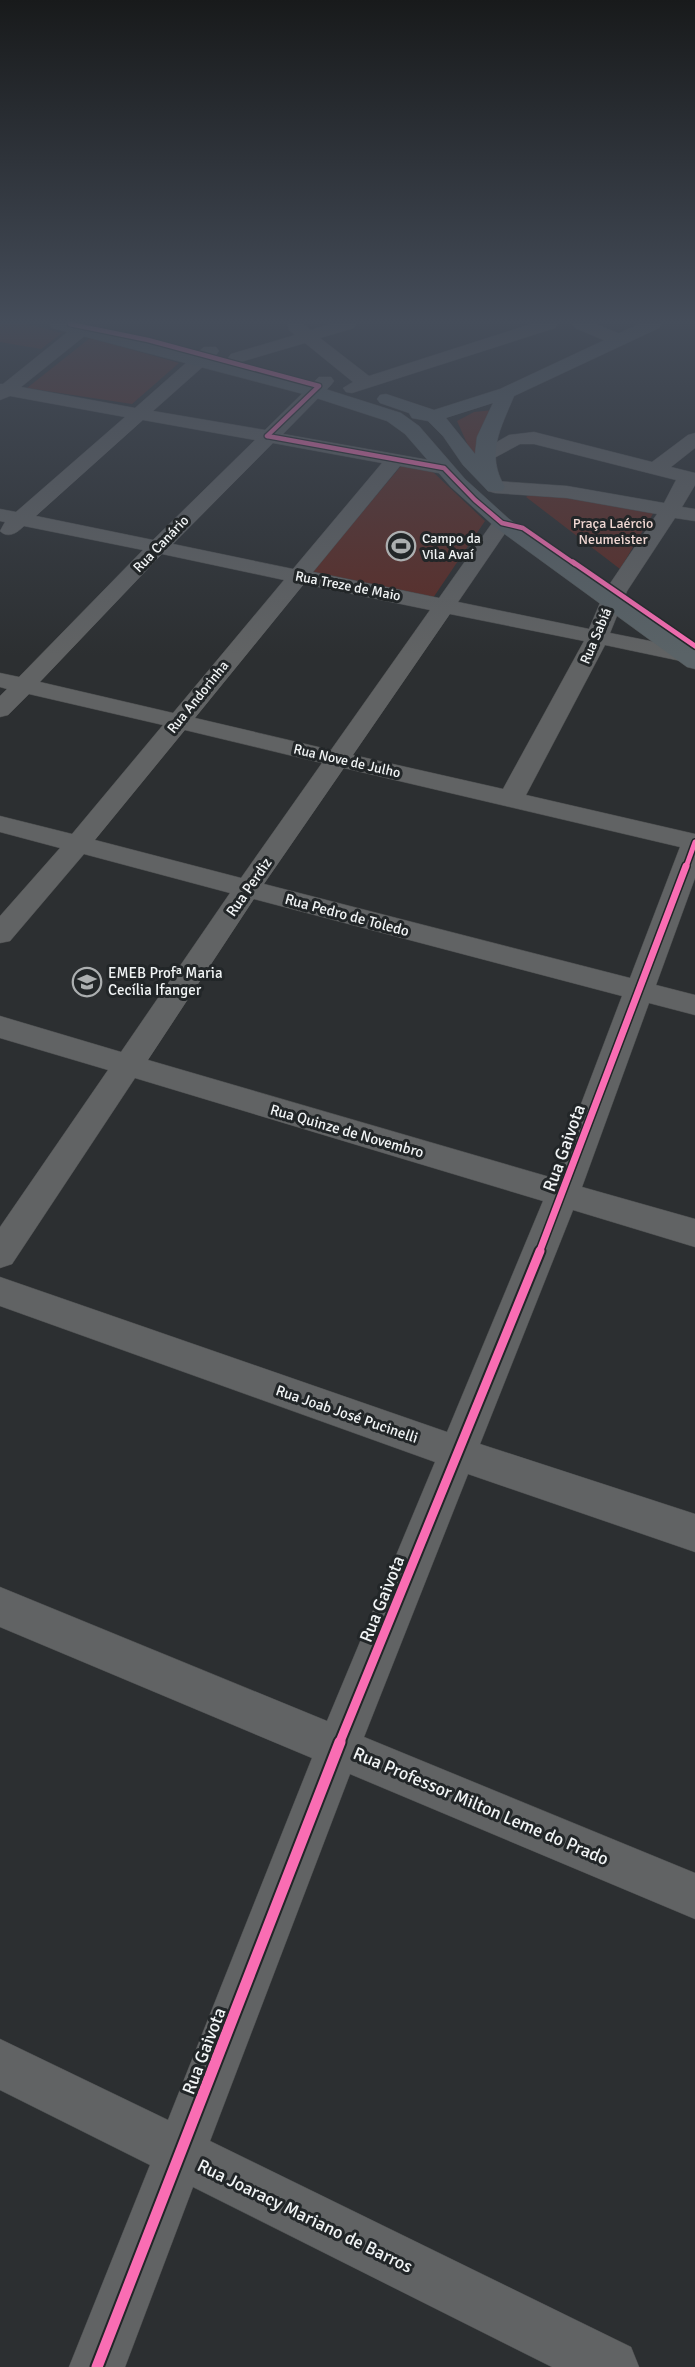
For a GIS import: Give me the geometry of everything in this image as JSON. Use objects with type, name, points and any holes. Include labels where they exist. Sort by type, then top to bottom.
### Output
[{"type":"main road","points":[[416,434],[475,500],[502,523],[616,592],[695,634]]},
{"type":"main road","points":[[436,434],[444,468]]},
{"type":"main road","points":[[452,434],[470,461],[495,487],[555,534],[616,592],[692,658]]},
{"type":"main road","points":[[488,434],[483,458],[495,487]]},
{"type":"street","points":[[0,537],[10,517],[112,434]]},
{"type":"street","points":[[259,434],[444,468]]},
{"type":"street","name":"Rua Canário","points":[[0,710],[267,436]]},
{"type":"street","points":[[483,458],[516,439],[534,438],[691,478]]},
{"type":"street","points":[[656,469],[695,439]]},
{"type":"street","name":"Rua Andorinha","points":[[0,934],[78,844],[395,459]]},
{"type":"street","name":"Rua Sabiá","points":[[511,799],[598,637],[616,592],[691,478]]},
{"type":"street","points":[[495,487],[567,492],[695,515]]},
{"type":"street","name":"Rua Treze de Maio","points":[[10,517],[692,658]]},
{"type":"street","name":"Rua Perdiz","points":[[0,1254],[247,889],[502,523]]},
{"type":"street","name":"Rua Nove de Julho","points":[[0,680],[695,842]]},
{"type":"street","name":"Rua Pedro de Toledo","points":[[0,824],[695,1005]]},
{"type":"street","name":"Rua Gaivota","points":[[97,2367],[338,1747],[563,1194],[695,842]]},
{"type":"street","name":"Rua Quinze de Novembro","points":[[0,1028],[695,1233]]},
{"type":"street","name":"Rua Joab José Pucinelli","points":[[0,1292],[457,1453],[695,1533]]},
{"type":"street","name":"Rua Professor Milton Leme do Prado","points":[[0,1607],[695,1896]]},
{"type":"street","name":"Rua Joaracy Mariano de Barros","points":[[0,2064],[611,2367]]},
{"type":"green space","points":[[463,434],[484,434],[476,454],[470,450]]},
{"type":"green space","name":"Campo da Vila Avaí","points":[[401,466],[432,471],[485,521],[433,598],[312,572]]},
{"type":"green space","name":"Praça Laércio Neumeister","points":[[535,490],[654,512],[620,569],[526,497]]},
{"type":"cycle path","points":[[267,436],[444,468],[475,500],[502,523],[523,528],[695,646]]},
{"type":"cycle path","points":[[97,2367],[338,1747],[563,1194],[695,842]]},
{"type":"place","name":"Campo da Vila Avaí","points":[[401,546]]},
{"type":"place","name":"EMEB Profª Maria Cecília Ifanger","points":[[87,982]]}]
